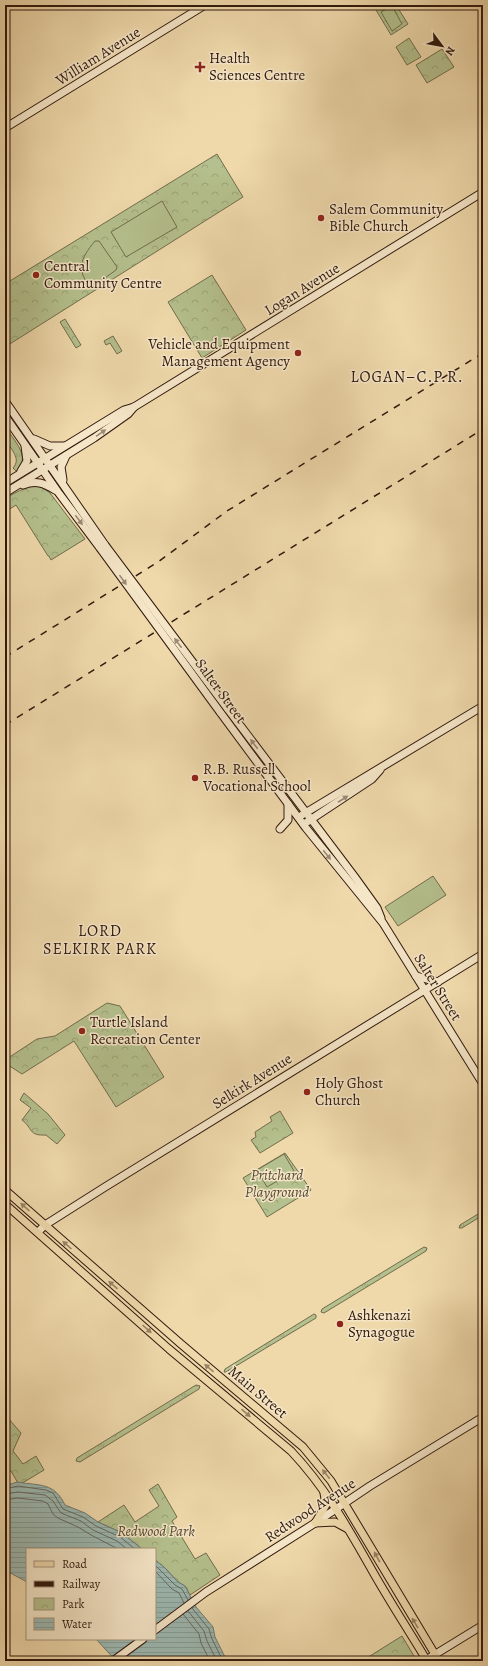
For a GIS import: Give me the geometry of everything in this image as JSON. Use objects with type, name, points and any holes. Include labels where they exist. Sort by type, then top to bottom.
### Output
[{"type":"main road","name":"William Avenue","points":[[5,128],[205,5]]},
{"type":"main road","name":"Logan Avenue","points":[[5,483],[124,410],[134,407],[483,192]]},
{"type":"main road","name":"Salter Street","points":[[5,401],[68,491],[103,546]]},
{"type":"main road","name":"Logan Avenue","points":[[6,492],[68,454],[128,414],[134,407]]},
{"type":"main road","name":"Salter Street","points":[[5,416],[58,492],[103,546],[223,710],[288,804],[383,923],[483,1084]]},
{"type":"main road","points":[[31,437],[38,442],[47,445],[67,446]]},
{"type":"main road","points":[[17,475],[24,468],[27,461],[25,444]]},
{"type":"main road","points":[[68,454],[62,462],[61,469],[68,491]]},
{"type":"main road","points":[[6,492],[29,482],[44,484],[58,492]]},
{"type":"main road","points":[[298,817],[368,774],[381,769],[483,706]]},
{"type":"main road","name":"Salter Street","points":[[223,710],[295,798],[377,908],[383,923]]},
{"type":"main road","points":[[304,824],[372,779],[381,769]]},
{"type":"main road","points":[[295,798],[307,805],[319,805]]},
{"type":"main road","points":[[280,829],[288,820],[288,804]]},
{"type":"main road","name":"Selkirk Avenue","points":[[38,1232],[45,1225],[483,954]]},
{"type":"main road","points":[[416,976],[438,982]]},
{"type":"main road","name":"Main Street","points":[[5,1190],[181,1344],[303,1447],[331,1481],[345,1503],[437,1658]]},
{"type":"main road","name":"Main Street","points":[[5,1204],[169,1349],[291,1451],[323,1488],[350,1530],[426,1661]]},
{"type":"main road","name":"Redwood Avenue","points":[[156,1629],[206,1592],[483,1417]]},
{"type":"main road","points":[[315,1523],[324,1511],[326,1505],[323,1488]]},
{"type":"main road","points":[[315,1523],[335,1522],[350,1530]]},
{"type":"main road","points":[[426,1661],[437,1658],[483,1625]]},
{"type":"main road","points":[[113,1661],[142,1640]]},
{"type":"green space","points":[[373,5],[396,5],[408,24],[391,35]]},
{"type":"green space","points":[[392,6],[402,24],[392,31],[381,12]]},
{"type":"green space","points":[[409,38],[421,57],[407,65],[396,47]]},
{"type":"green space","points":[[442,49],[454,67],[427,83],[416,65]]},
{"type":"green space","points":[[217,154],[243,197],[5,347],[5,284]]},
{"type":"green space","points":[[162,201],[177,227],[126,257],[111,232]]},
{"type":"green space","points":[[95,241],[99,241],[117,267],[116,270],[91,288],[83,276],[82,264],[86,253]]},
{"type":"green space","points":[[212,275],[246,330],[202,358],[168,302]]},
{"type":"green space","points":[[65,319],[81,345],[76,348],[60,322]]},
{"type":"green space","points":[[113,336],[122,351],[117,354],[110,343],[106,345],[104,341]]},
{"type":"green space","points":[[5,427],[17,443],[22,455],[20,466],[16,471],[13,468],[16,457],[5,438]]},
{"type":"green space","points":[[29,486],[40,486],[50,493],[85,539],[51,560],[16,505],[5,512],[5,498]]},
{"type":"green space","points":[[433,876],[446,895],[398,926],[385,907]]},
{"type":"green space","points":[[107,1003],[120,1006],[164,1077],[116,1107],[74,1041],[22,1074],[5,1063],[5,1060],[37,1039],[55,1036]]},
{"type":"green space","points":[[24,1093],[48,1114],[65,1135],[57,1144],[46,1135],[33,1133],[22,1120],[31,1108],[20,1100]]},
{"type":"green space","points":[[280,1111],[293,1133],[260,1153],[251,1140],[256,1137],[255,1132],[272,1121],[270,1117]]},
{"type":"green space","name":"Pritchard Playground","points":[[285,1153],[311,1190],[267,1217],[243,1178]]},
{"type":"green space","points":[[284,1154],[294,1171],[267,1187],[257,1170]]},
{"type":"green space","points":[[483,1211],[483,1215],[462,1228],[459,1228],[460,1225]]},
{"type":"green space","points":[[424,1247],[427,1248],[426,1251],[324,1313],[321,1312],[322,1309]]},
{"type":"green space","points":[[314,1314],[316,1315],[316,1318],[224,1372],[225,1369]]},
{"type":"green space","points":[[196,1385],[200,1386],[199,1389],[80,1462],[76,1461],[77,1458]]},
{"type":"green space","points":[[8,1418],[21,1433],[13,1451],[23,1464],[36,1456],[44,1470],[19,1485],[11,1471],[5,1469],[5,1421]]},
{"type":"green space","name":"Redwood Park","points":[[158,1484],[177,1517],[172,1521],[195,1559],[206,1553],[220,1575],[190,1595],[185,1586],[178,1582],[156,1561],[156,1548],[141,1548],[122,1533],[98,1522],[124,1505],[135,1522],[159,1506],[149,1490]]},
{"type":"green space","points":[[402,1636],[417,1661],[362,1661]]},
{"type":"water","points":[[17,1482],[46,1486],[56,1492],[65,1505],[85,1513],[98,1522],[122,1533],[141,1548],[26,1548],[26,1581],[5,1570],[5,1486]]},
{"type":"water","points":[[156,1561],[178,1582],[185,1586],[196,1607],[213,1627],[215,1637],[227,1661],[116,1661],[97,1640],[156,1640]]},
{"type":"railway","points":[[5,657],[158,562],[227,511],[483,353]]},
{"type":"railway","points":[[5,725],[483,429]]},
{"type":"place","name":"Health Sciences Centre","points":[[200,67]]},
{"type":"place","name":"Salem Community Bible Church","points":[[321,218]]},
{"type":"place","name":"Central Community Centre","points":[[36,275]]},
{"type":"place","name":"Vehicle and Equipment Management Agency","points":[[298,353]]},
{"type":"place","name":"R.B. Russell Vocational School","points":[[195,778]]},
{"type":"place","name":"Turtle Island Recreation Center","points":[[82,1031]]},
{"type":"place","name":"Holy Ghost Church","points":[[307,1092]]},
{"type":"place","name":"Ashkenazi Synagogue","points":[[340,1324]]},
{"type":"district","name":"LOGAN–C.P.R.","points":[[407,377]]},
{"type":"district","name":"LORD SELKIRK PARK","points":[[100,940]]}]
